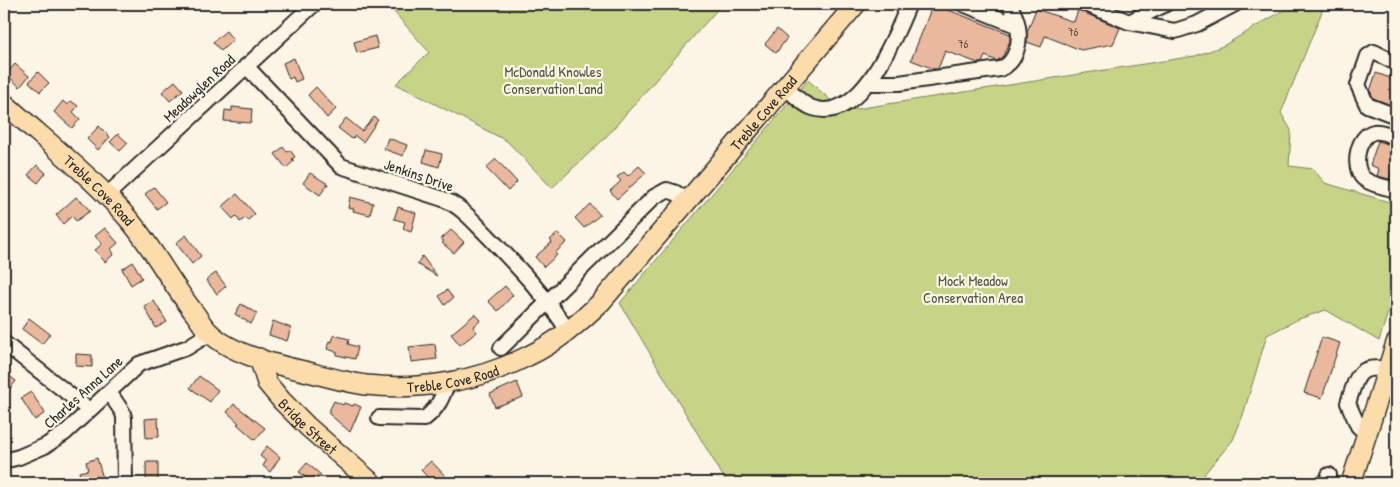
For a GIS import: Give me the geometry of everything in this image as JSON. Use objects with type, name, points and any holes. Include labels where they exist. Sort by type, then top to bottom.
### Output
[{"type":"main road","name":"Treble Cove Road","points":[[4,103],[107,195],[131,222],[181,296],[210,333],[234,348],[288,367],[366,384],[422,386],[499,369],[529,356],[568,331],[601,302],[856,4]]},
{"type":"main road","points":[[1351,483],[1367,434],[1392,369],[1396,343]]},
{"type":"main road","name":"Bridge Street","points":[[259,358],[267,383],[282,401],[308,427],[372,483]]},
{"type":"street","name":"Meadowglen Road","points":[[107,195],[314,4]]},
{"type":"street","points":[[785,87],[810,108],[823,111],[834,109],[849,100],[868,83],[888,52],[909,4]]},
{"type":"street","points":[[963,4],[1018,26]]},
{"type":"street","points":[[868,83],[899,83],[1006,67],[1011,62],[1019,39],[1018,26],[1009,4]]},
{"type":"street","points":[[1086,4],[1129,22],[1175,31],[1197,24],[1235,4]]},
{"type":"street","points":[[1129,22],[1166,4]]},
{"type":"street","points":[[1396,63],[1374,52],[1368,56],[1358,85],[1367,105],[1396,116]]},
{"type":"street","name":"Jenkins Drive","points":[[246,66],[342,166],[456,205],[501,249],[549,303],[568,331]]},
{"type":"street","points":[[1396,138],[1372,132],[1363,140],[1357,156],[1359,172],[1364,178],[1370,182],[1396,190]]},
{"type":"street","points":[[501,348],[549,303],[654,197],[667,190],[676,193],[688,201]]},
{"type":"street","name":"Charles Anna Lane","points":[[4,461],[45,446],[65,433],[139,364],[188,347],[210,333]]},
{"type":"street","points":[[4,343],[89,410]]},
{"type":"street","points":[[1367,434],[1358,426],[1348,404],[1358,375],[1365,369],[1374,367],[1392,369]]},
{"type":"street","points":[[379,418],[424,419],[437,407],[444,395],[447,382]]},
{"type":"street","points":[[109,392],[123,413],[124,418],[125,483]]},
{"type":"green space","name":"McDonald Knowles Conservation Land","points":[[387,4],[722,4],[605,138],[552,188],[507,141],[396,84],[429,52]]},
{"type":"green space","name":"Mock Meadow Conservation Area","points":[[1294,4],[1325,4],[1281,113],[1291,130],[1289,166],[1313,169],[1325,183],[1396,204],[1396,287],[1379,341],[1326,310],[1299,319],[1267,335],[1243,415],[1233,440],[1205,473],[1202,483],[727,483],[620,303],[808,80],[843,111],[1195,56],[1223,46]]},
{"type":"building","points":[[933,4],[1010,34],[1010,41],[1003,56],[997,61],[985,56],[982,63],[978,63],[945,51],[938,69],[911,60]]},
{"type":"building","points":[[1036,9],[1074,22],[1078,10],[1120,28],[1113,44],[1081,50],[1045,36],[1041,47],[1027,42],[1027,32]]},
{"type":"building","points":[[777,29],[787,38],[776,53],[765,44]]},
{"type":"building","points":[[226,31],[233,40],[221,51],[213,42]]},
{"type":"building","points":[[375,36],[378,48],[357,53],[354,42]]},
{"type":"building","points":[[294,58],[302,79],[295,82],[293,77],[289,79],[283,63]]},
{"type":"building","points":[[15,64],[29,76],[20,87],[6,74]]},
{"type":"building","points":[[38,72],[49,83],[40,92],[29,82]]},
{"type":"building","points":[[1376,73],[1396,80],[1396,107],[1373,98],[1370,91]]},
{"type":"building","points":[[175,81],[183,90],[170,101],[162,92]]},
{"type":"building","points":[[316,87],[336,109],[327,118],[308,95]]},
{"type":"building","points":[[63,101],[67,105],[71,101],[78,106],[73,112],[80,119],[72,128],[54,112]]},
{"type":"building","points":[[232,107],[252,109],[251,123],[224,121],[225,110],[232,111]]},
{"type":"building","points":[[374,117],[378,120],[363,142],[355,136],[352,139],[338,128],[346,118],[362,131]]},
{"type":"building","points":[[99,126],[110,137],[98,150],[87,139]]},
{"type":"building","points":[[118,134],[128,143],[120,151],[110,142]]},
{"type":"building","points":[[388,138],[407,145],[403,156],[384,149]]},
{"type":"building","points":[[1378,141],[1396,147],[1396,175],[1391,173],[1389,179],[1377,176],[1379,169],[1370,165]]},
{"type":"building","points":[[283,147],[287,152],[290,150],[295,157],[292,159],[294,161],[286,168],[275,154]]},
{"type":"building","points":[[426,150],[442,154],[439,167],[423,162]]},
{"type":"building","points":[[496,159],[517,182],[508,191],[486,168]]},
{"type":"building","points":[[37,165],[46,173],[38,183],[28,175]]},
{"type":"building","points":[[639,166],[646,173],[617,199],[610,191],[621,181],[617,177],[624,172],[628,176]]},
{"type":"building","points":[[310,173],[328,184],[320,195],[303,183]]},
{"type":"building","points":[[154,187],[166,202],[157,209],[145,194]]},
{"type":"building","points":[[237,194],[255,214],[248,220],[245,218],[240,222],[236,216],[233,219],[222,207]]},
{"type":"building","points":[[76,197],[90,211],[76,221],[72,216],[63,224],[56,215]]},
{"type":"building","points":[[350,197],[373,203],[370,215],[348,208]]},
{"type":"building","points":[[590,204],[600,215],[584,228],[575,218]]},
{"type":"building","points":[[398,207],[416,213],[411,232],[403,229],[405,222],[394,219]]},
{"type":"building","points":[[105,228],[118,243],[111,249],[114,254],[105,262],[95,250],[102,244],[95,236]]},
{"type":"building","points":[[451,230],[464,242],[454,253],[442,243],[444,241],[441,239]]},
{"type":"building","points":[[558,233],[567,242],[544,267],[535,257],[552,242],[550,240]]},
{"type":"building","points":[[186,235],[201,256],[192,264],[176,243]]},
{"type":"building","points":[[422,256],[437,276],[417,264]]},
{"type":"building","points":[[133,262],[142,278],[131,285],[122,269]]},
{"type":"building","points":[[216,273],[226,286],[217,294],[206,280]]},
{"type":"building","points":[[505,286],[513,295],[498,311],[488,301]]},
{"type":"building","points":[[447,290],[453,298],[445,305],[439,296]]},
{"type":"building","points":[[154,301],[167,322],[156,328],[144,306]]},
{"type":"building","points":[[241,304],[257,313],[251,324],[235,314]]},
{"type":"building","points":[[475,314],[481,320],[473,327],[477,332],[460,345],[451,334]]},
{"type":"building","points":[[29,318],[50,334],[42,344],[22,329]]},
{"type":"building","points":[[273,321],[291,328],[287,341],[269,335]]},
{"type":"building","points":[[334,335],[349,339],[348,344],[358,347],[355,359],[337,355],[337,352],[327,349],[329,341],[332,342]]},
{"type":"building","points":[[1322,337],[1340,343],[1322,398],[1304,393]]},
{"type":"building","points":[[435,344],[437,359],[411,362],[409,347]]},
{"type":"building","points":[[76,354],[92,355],[92,367],[76,366]]},
{"type":"building","points":[[4,372],[16,381],[9,390],[4,386]]},
{"type":"building","points":[[199,376],[218,390],[210,402],[190,388]]},
{"type":"building","points":[[517,382],[523,397],[495,407],[490,394]]},
{"type":"building","points":[[31,392],[45,413],[35,420],[21,398]]},
{"type":"building","points":[[334,401],[343,405],[344,403],[353,406],[354,404],[361,407],[350,432],[328,413]]},
{"type":"building","points":[[234,404],[265,428],[255,440],[227,412]]},
{"type":"building","points":[[158,418],[159,437],[146,438],[145,419]]},
{"type":"building","points":[[267,446],[280,457],[270,472],[263,466],[266,461],[260,456]]},
{"type":"building","points":[[97,458],[104,482],[92,483],[91,480],[82,483],[79,472],[88,470],[86,462]]},
{"type":"building","points":[[431,461],[452,483],[433,483],[421,470]]},
{"type":"building","points":[[146,462],[158,462],[158,483],[146,483]]},
{"type":"building","points":[[307,463],[321,475],[313,483],[299,472]]}]
